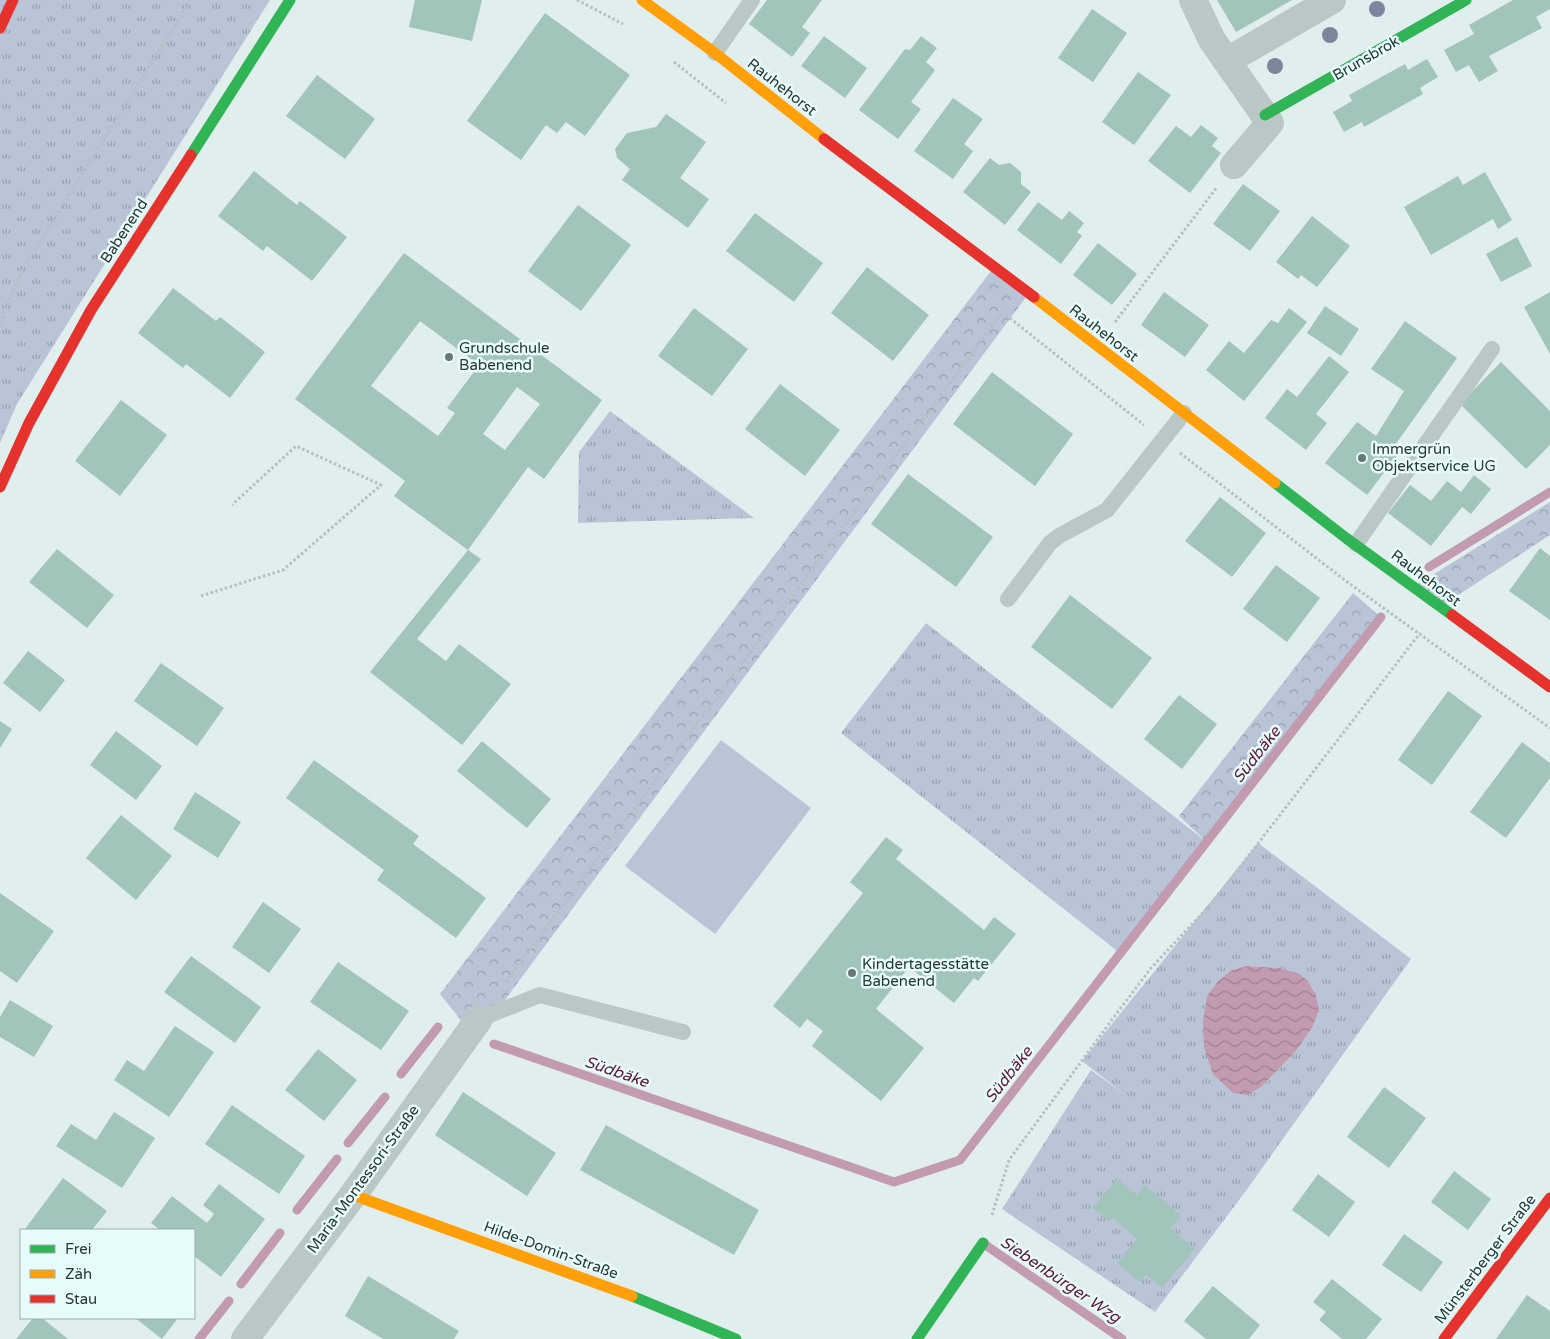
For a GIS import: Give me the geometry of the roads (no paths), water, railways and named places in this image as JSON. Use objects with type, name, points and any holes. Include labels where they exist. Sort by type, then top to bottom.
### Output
[{"type":"main road","points":[[0,28],[12,0]]},
{"type":"main road","name":"Babenend","points":[[0,487],[29,423],[91,310],[290,0]]},
{"type":"main road","name":"Rauhehorst","points":[[642,0],[715,52],[790,112],[1356,544],[1550,687]]},
{"type":"main road","name":"Brunsbrok","points":[[1265,115],[1466,0]]},
{"type":"main road","name":"Hilde-Domin-Straße","points":[[354,1195],[615,1289],[736,1339]]},
{"type":"main road","name":"Münsterberger Straße","points":[[1444,1339],[1550,1198]]},
{"type":"main road","points":[[917,1339],[983,1243]]},
{"type":"street","points":[[1193,0],[1212,40],[1270,122],[1234,165]]},
{"type":"street","points":[[1227,61],[1332,0]]},
{"type":"street","name":"Maria-Montessori-Straße","points":[[245,1339],[354,1195],[479,1018]]},
{"type":"lane","points":[[715,52],[752,0]]},
{"type":"lane","points":[[1356,544],[1492,348]]},
{"type":"lane","points":[[1008,599],[1035,560],[1050,543],[1059,536],[1107,510],[1184,413]]},
{"type":"lane","points":[[479,1018],[540,995],[683,1032]]},
{"type":"water","points":[[1247,966],[1280,968],[1298,973],[1308,981],[1316,996],[1319,1010],[1312,1028],[1296,1051],[1262,1086],[1248,1095],[1233,1093],[1213,1074],[1204,1047],[1203,1021],[1207,996],[1219,980],[1232,970]]},
{"type":"waterway","name":"Südbäke","points":[[1429,567],[1550,492]]},
{"type":"waterway","name":"Südbäke","points":[[494,1044],[894,1182],[960,1160],[1381,617]]},
{"type":"waterway","name":"Südbäke","points":[[401,1074],[438,1027]]},
{"type":"waterway","name":"Südbäke","points":[[348,1143],[385,1097]]},
{"type":"waterway","name":"Südbäke","points":[[297,1210],[337,1159]]},
{"type":"waterway","name":"Südbäke","points":[[241,1284],[280,1233]]},
{"type":"waterway","name":"Siebenbürger Wzg","points":[[984,1244],[1122,1339]]},
{"type":"waterway","name":"Südbäke","points":[[199,1339],[229,1301]]},
{"type":"place","name":"Grundschule Babenend","points":[[449,357]]},
{"type":"place","name":"Immergrün Objektservice UG","points":[[1362,458]]},
{"type":"place","name":"Kindertagesstätte Babenend","points":[[852,973]]}]
